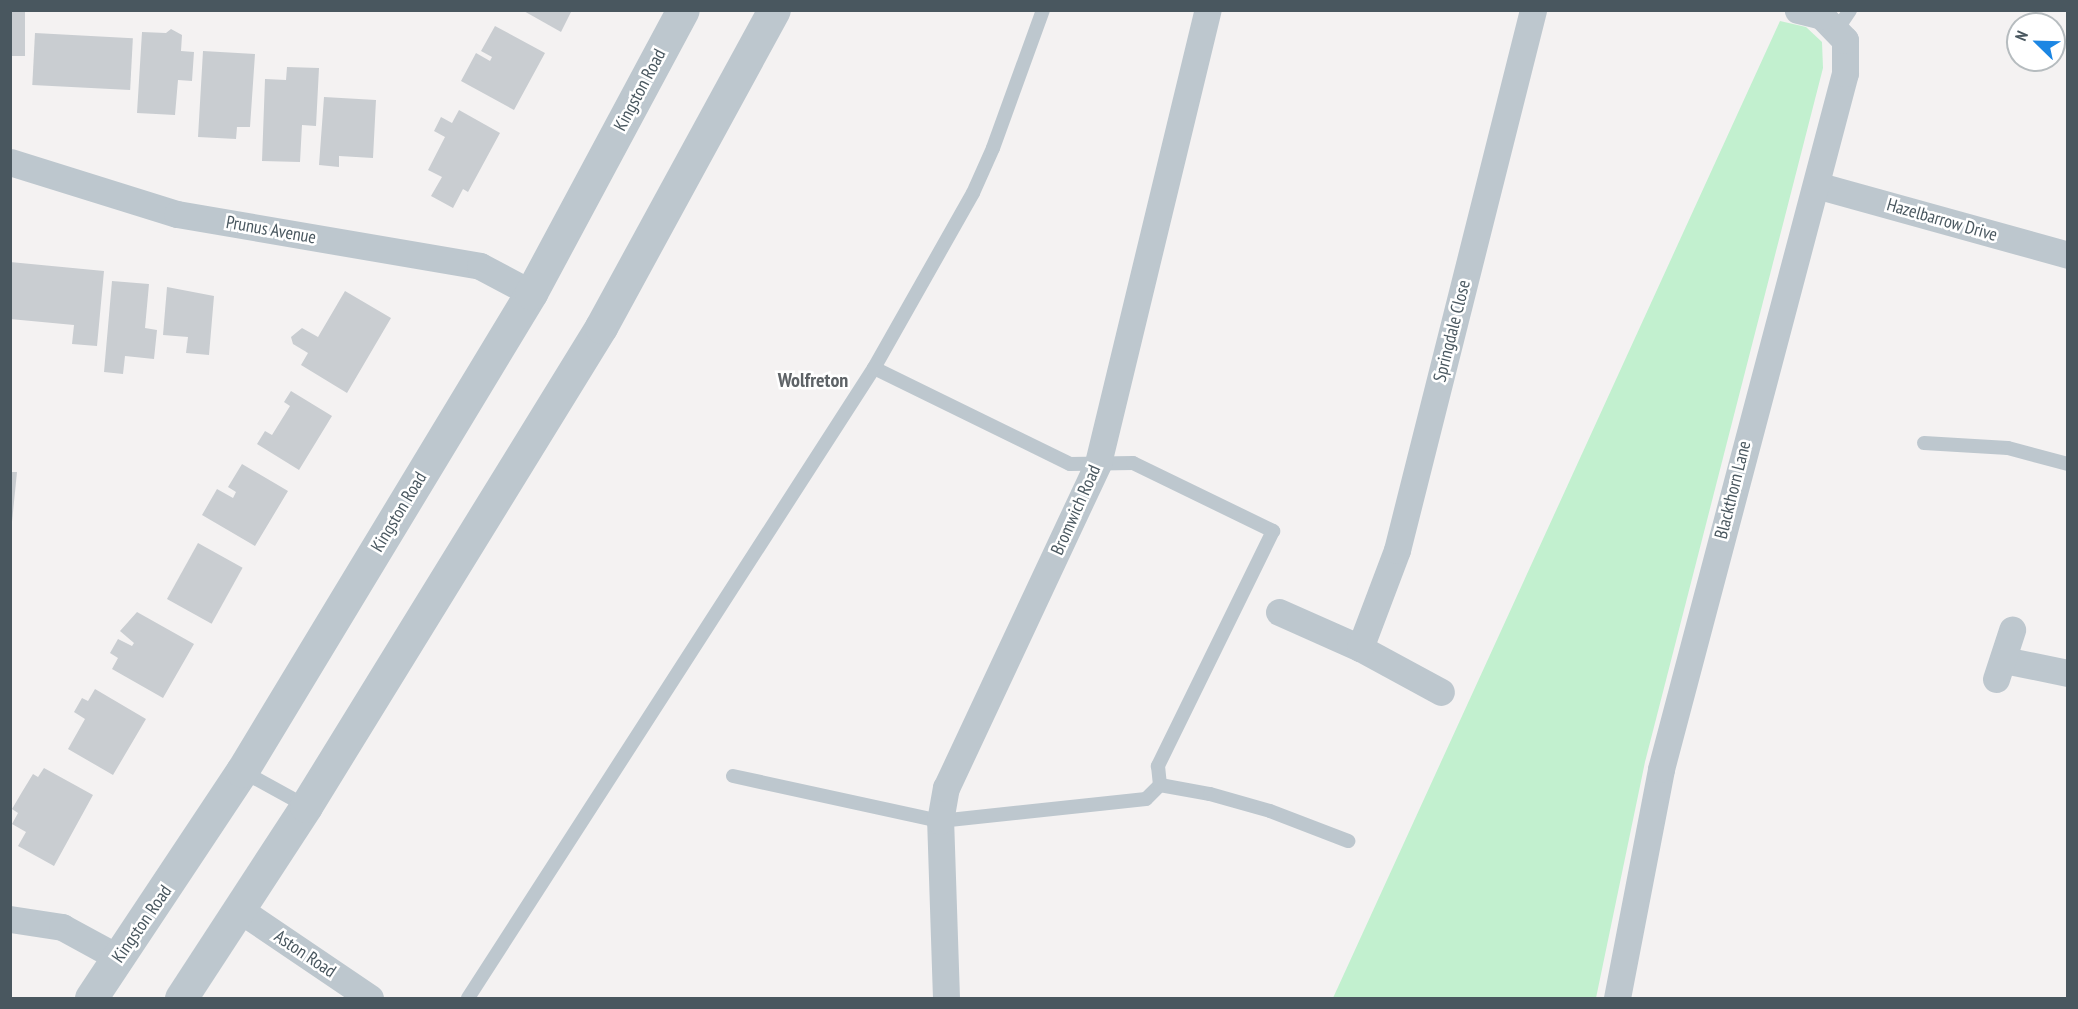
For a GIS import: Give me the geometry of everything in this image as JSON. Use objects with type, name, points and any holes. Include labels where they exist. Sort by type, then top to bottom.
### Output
[{"type":"street","name":"Kingston Road","points":[[91,999],[242,771],[531,293],[683,10]]},
{"type":"street","points":[[181,999],[306,806],[601,327],[774,10]]},
{"type":"street","name":"Bromwich Road","points":[[946,999],[940,821],[946,788],[1098,463],[1208,10]]},
{"type":"street","name":"Springdale Close","points":[[1360,648],[1397,550],[1533,10]]},
{"type":"street","name":"Blackthorn Lane","points":[[1617,999],[1661,769],[1845,74],[1843,21],[1798,10]]},
{"type":"street","name":"Prunus Avenue","points":[[10,162],[177,214],[480,266],[531,293]]},
{"type":"street","name":"Hazelbarrow Drive","points":[[1815,185],[2067,255]]},
{"type":"street","points":[[1279,612],[1360,648],[1441,692]]},
{"type":"street","points":[[2012,630],[2000,669],[2067,673]]},
{"type":"street","name":"Aston Road","points":[[240,910],[370,999]]},
{"type":"street","points":[[10,920],[62,927],[119,958]]},
{"type":"lane","points":[[468,999],[874,368],[973,193],[993,148],[1043,10]]},
{"type":"lane","points":[[874,368],[1070,464],[1133,463],[1273,531],[1158,766],[1161,785]]},
{"type":"lane","points":[[1924,443],[2008,448],[2067,464]]},
{"type":"lane","points":[[242,771],[306,806]]},
{"type":"lane","points":[[733,776],[940,821],[1146,799],[1161,785]]},
{"type":"lane","points":[[1161,785],[1210,794],[1270,811],[1348,840]]},
{"type":"green space","points":[[1780,21],[1806,27],[1822,42],[1823,68],[1645,762],[1596,998],[1333,998]]},
{"type":"building","points":[[10,10],[25,10],[25,56],[10,56]]},
{"type":"building","points":[[522,10],[572,10],[561,32]]},
{"type":"building","points":[[495,26],[545,53],[514,110],[461,81],[476,53],[490,61],[492,57],[481,51]]},
{"type":"building","points":[[171,29],[182,35],[181,51],[194,52],[192,81],[178,80],[175,115],[137,113],[142,32],[166,33]]},
{"type":"building","points":[[35,33],[133,38],[130,90],[32,85]]},
{"type":"building","points":[[203,51],[255,54],[250,127],[237,127],[236,139],[198,137]]},
{"type":"building","points":[[287,67],[319,68],[316,126],[302,125],[300,162],[262,161],[265,79],[286,80]]},
{"type":"building","points":[[324,97],[376,100],[373,158],[339,156],[339,167],[319,165]]},
{"type":"building","points":[[459,110],[500,133],[468,192],[463,189],[453,208],[431,196],[442,177],[428,170],[445,137],[434,131],[441,117],[452,123]]},
{"type":"building","points":[[10,262],[104,271],[97,346],[72,344],[74,325],[10,319]]},
{"type":"building","points":[[112,281],[149,284],[145,328],[157,330],[154,359],[125,356],[123,374],[104,372]]},
{"type":"building","points":[[167,287],[214,296],[209,355],[186,353],[188,337],[163,335]]},
{"type":"building","points":[[345,291],[391,318],[347,393],[301,365],[308,353],[293,344],[291,337],[302,328],[318,337]]},
{"type":"building","points":[[291,391],[332,416],[299,470],[257,444],[265,431],[272,435],[290,406],[284,402]]},
{"type":"building","points":[[242,464],[288,491],[255,546],[202,515],[217,489],[233,498],[236,492],[228,487]]},
{"type":"building","points":[[10,472],[17,472],[12,522],[10,522]]},
{"type":"building","points":[[198,543],[243,568],[212,624],[167,599]]},
{"type":"building","points":[[137,612],[194,644],[163,698],[112,669],[118,658],[110,653],[118,639],[132,646],[134,643],[120,631]]},
{"type":"building","points":[[95,689],[146,719],[113,775],[68,749],[85,719],[74,712],[82,698],[88,701]]},
{"type":"building","points":[[44,768],[93,795],[54,866],[18,846],[26,832],[12,824],[18,813],[12,809],[33,774],[38,777]]},
{"type":"district","name":"Wolfreton","points":[[813,380]]}]
